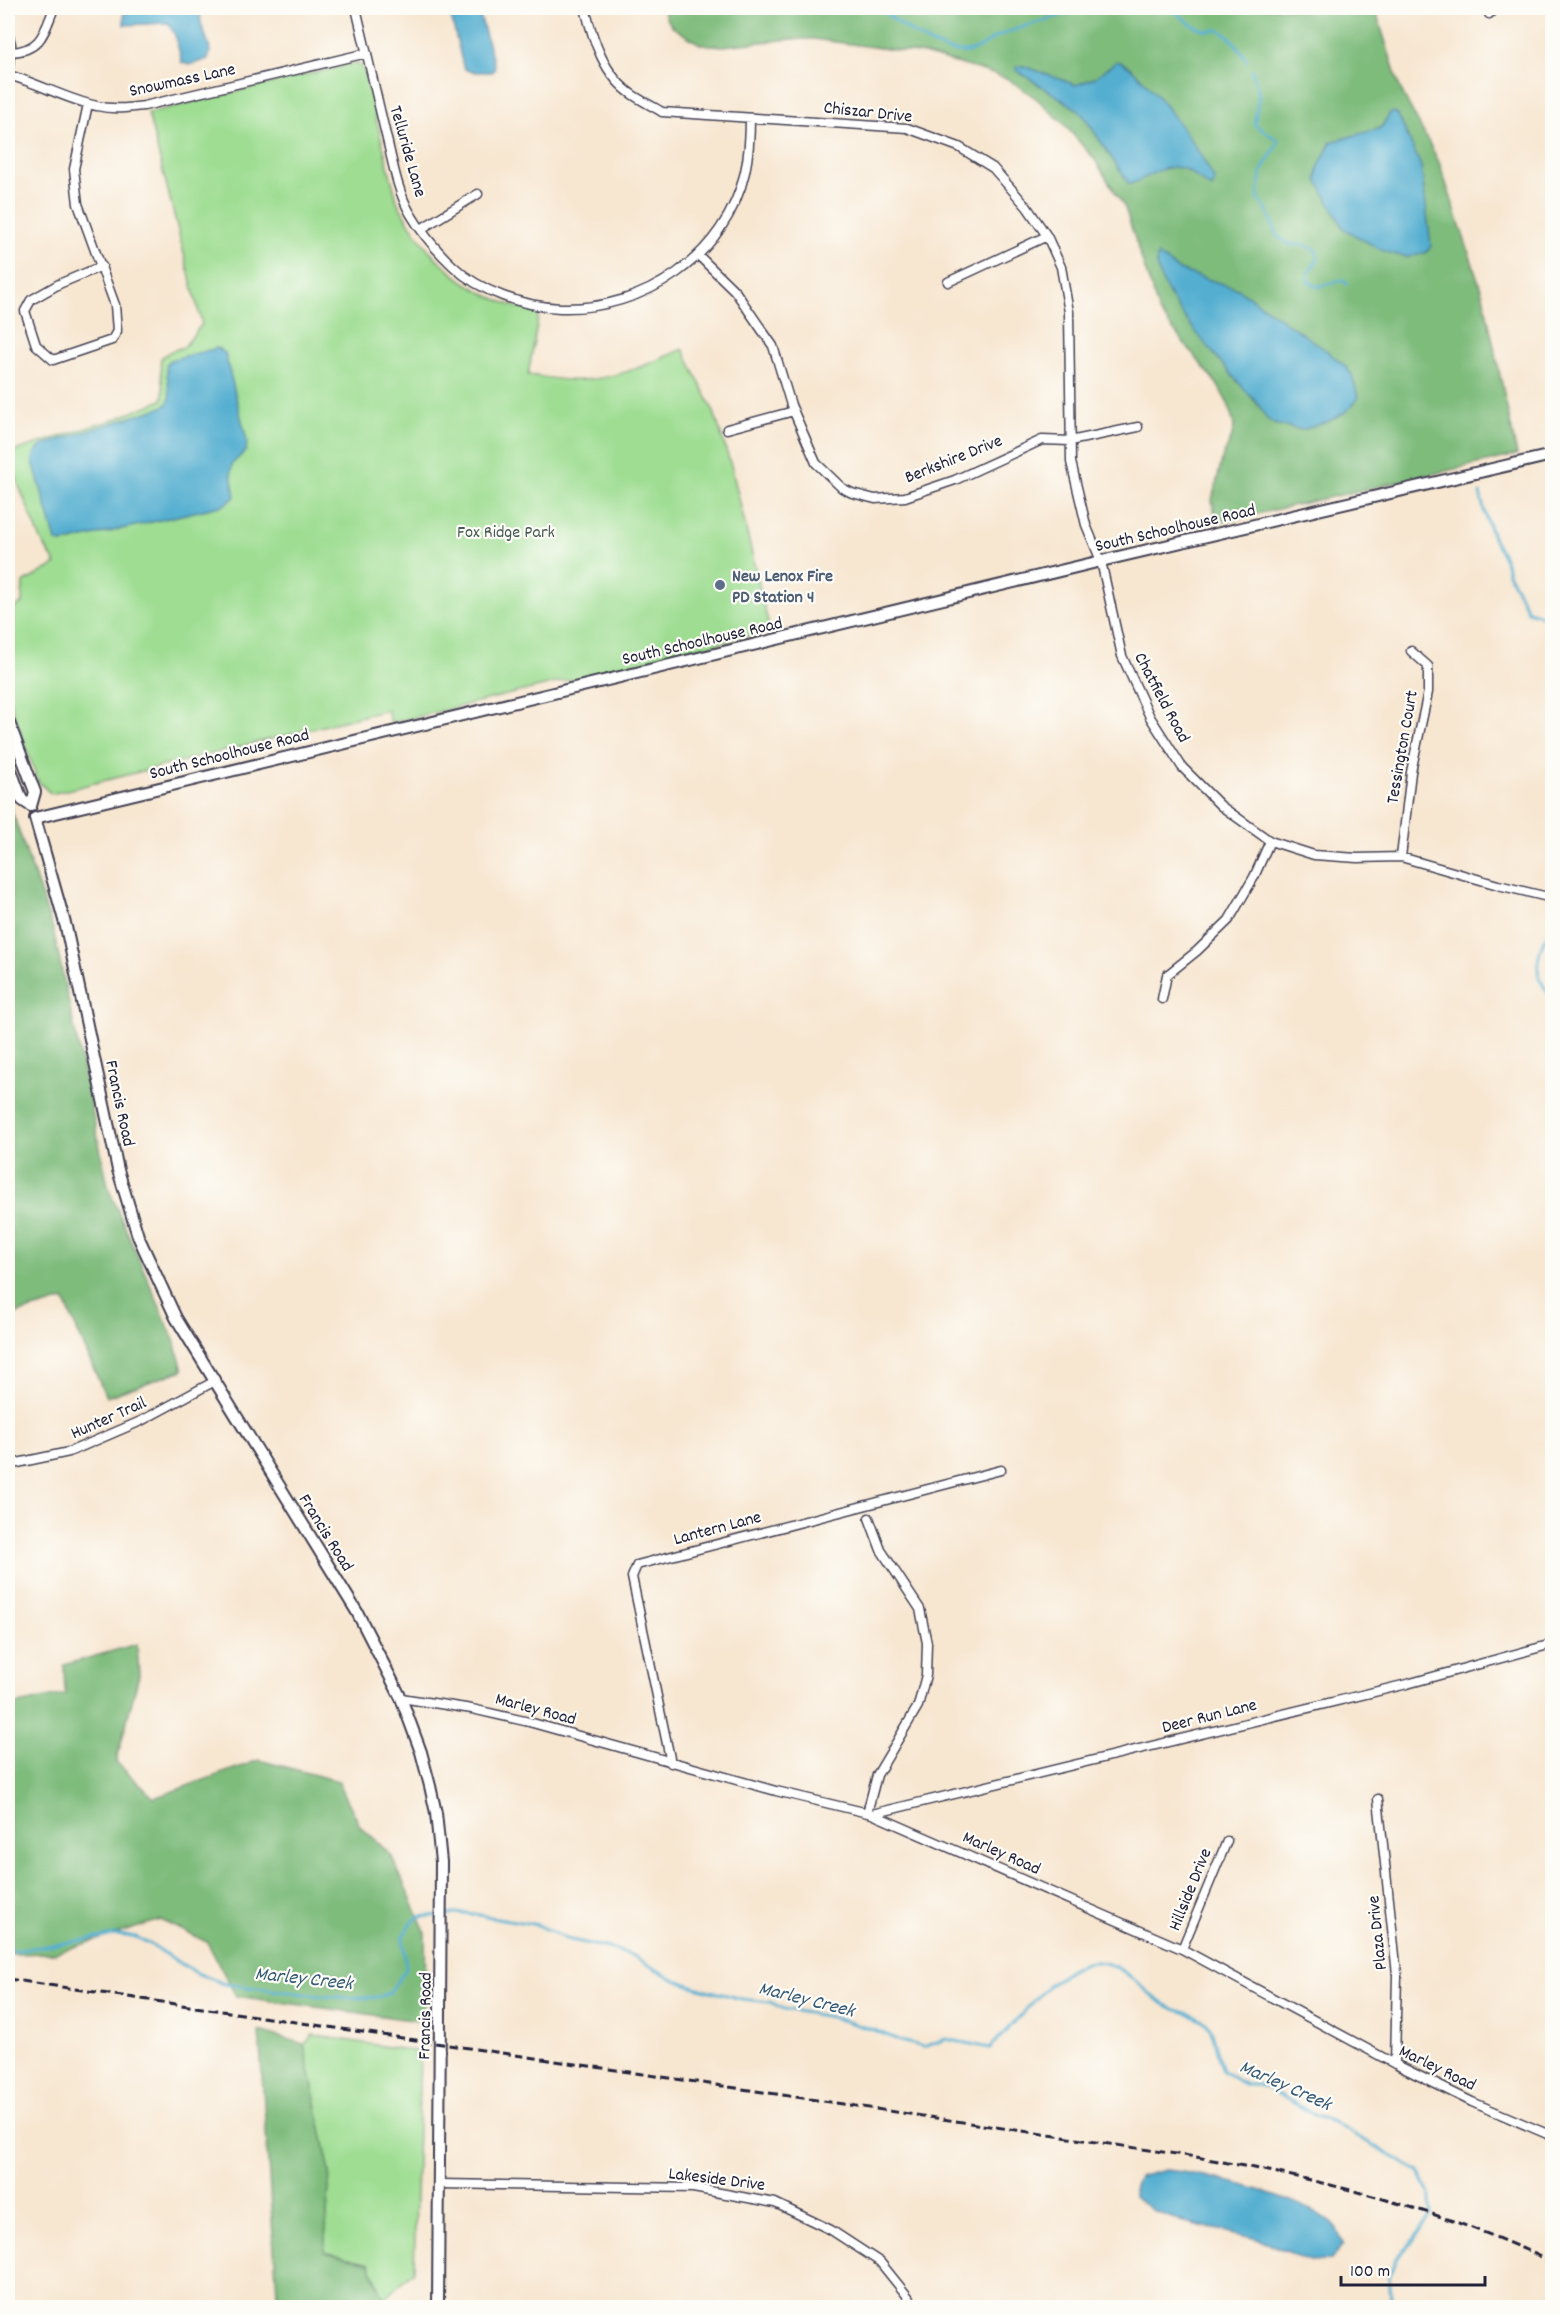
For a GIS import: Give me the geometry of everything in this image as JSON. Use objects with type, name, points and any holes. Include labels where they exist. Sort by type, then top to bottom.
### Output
[{"type":"street","points":[[10,52],[28,50],[37,44],[54,8]]},
{"type":"street","name":"Telluride Lane","points":[[356,8],[403,197],[421,229],[453,267],[473,281],[515,300],[551,308],[586,308],[627,299],[668,280],[698,255],[724,222],[738,196],[748,156],[750,118]]},
{"type":"street","name":"Chiszar Drive","points":[[585,8],[606,68],[631,94],[662,112],[907,128],[958,147],[993,168],[1027,207],[1047,236],[1061,267],[1069,312],[1071,462],[1086,525],[1101,561]]},
{"type":"street","points":[[8,33],[11,44],[8,75]]},
{"type":"street","name":"Snowmass Lane","points":[[8,75],[25,79],[88,104],[119,109],[144,106],[367,53]]},
{"type":"street","points":[[88,104],[74,169],[78,204],[102,266],[114,305],[117,331],[112,340],[53,360],[36,345],[25,311],[31,300],[59,284],[102,266]]},
{"type":"street","points":[[421,229],[478,194]]},
{"type":"street","points":[[948,282],[1047,236]]},
{"type":"street","name":"Berkshire Drive","points":[[698,255],[735,291],[773,346],[794,411],[816,463],[842,488],[875,500],[905,496],[954,480],[1042,440],[1070,441],[1138,427]]},
{"type":"street","points":[[727,429],[794,411]]},
{"type":"street","name":"South Schoolhouse Road","points":[[35,818],[1101,561],[1552,455]]},
{"type":"street","name":"Chatfield Road","points":[[1101,561],[1122,657],[1150,717],[1182,767],[1221,806],[1270,841],[1314,855],[1357,858],[1401,857],[1552,898]]},
{"type":"street","name":"Tessington Court","points":[[1401,857],[1411,772],[1428,693],[1428,666],[1410,651]]},
{"type":"street","name":"Francis Road","points":[[8,720],[35,792],[31,806],[69,936],[118,1170],[128,1206],[155,1277],[176,1318],[357,1612],[401,1698],[421,1752],[430,1786],[440,1849],[438,2307]]},
{"type":"street","name":"Francis Road","points":[[8,762],[22,800],[31,806]]},
{"type":"street","points":[[1162,999],[1167,975],[1197,951],[1229,920],[1254,878],[1270,841]]},
{"type":"street","name":"Hunter Trail","points":[[8,1465],[69,1452],[141,1421],[215,1381]]},
{"type":"street","name":"Lantern Lane","points":[[671,1763],[632,1577],[637,1566],[1001,1470]]},
{"type":"street","points":[[869,1518],[880,1550],[920,1609],[927,1643],[926,1675],[918,1706],[877,1775],[870,1813]]},
{"type":"street","name":"Deer Run Lane","points":[[870,1813],[1407,1684],[1552,1644]]},
{"type":"street","name":"Marley Road","points":[[401,1698],[466,1708],[529,1722],[671,1763],[870,1813],[1182,1949],[1395,2064],[1472,2102],[1552,2136]]},
{"type":"street","name":"Plaza Drive","points":[[1378,1799],[1397,1974],[1395,2064]]},
{"type":"street","name":"Hillside Drive","points":[[1182,1949],[1227,1841]]},
{"type":"street","name":"Lakeside Drive","points":[[440,2184],[693,2188],[776,2203],[831,2230],[880,2262],[917,2307]]},
{"type":"green space","points":[[663,8],[1375,8],[1400,88],[1439,162],[1483,295],[1517,455],[1217,523],[1212,500],[1223,456],[1234,426],[1229,406],[1217,384],[1159,312],[1125,208],[1095,160],[1063,123],[1037,99],[1008,79],[984,71],[924,54],[814,39],[723,46],[700,44],[674,28],[666,18]]},
{"type":"green space","name":"Fox Ridge Park","points":[[355,63],[362,66],[364,71],[397,201],[423,243],[455,275],[473,287],[493,298],[539,313],[528,375],[570,380],[597,379],[635,369],[683,349],[714,412],[732,469],[770,631],[391,723],[387,710],[51,794],[38,781],[8,697],[8,605],[12,609],[22,603],[23,583],[56,564],[41,540],[8,459],[8,453],[118,418],[162,400],[161,358],[171,351],[184,347],[202,324],[148,113]]},
{"type":"green space","points":[[8,800],[53,929],[109,1190],[174,1340],[183,1370],[106,1397],[64,1300],[8,1316]]},
{"type":"green space","points":[[137,1644],[139,1675],[116,1762],[154,1798],[259,1760],[338,1781],[360,1826],[391,1855],[425,1931],[426,2000],[418,2021],[236,1996],[207,1942],[161,1920],[55,1953],[8,1954],[8,1706],[65,1694],[64,1665]]},
{"type":"green space","points":[[259,2031],[304,2044],[330,2173],[324,2252],[369,2263],[384,2299],[376,2307],[278,2307]]},
{"type":"green space","points":[[313,2035],[420,2052],[414,2271],[384,2299],[369,2263],[324,2252],[330,2173],[304,2045]]},
{"type":"water","points":[[124,8],[203,8],[201,21],[209,47],[208,59],[190,65],[182,63],[175,35],[168,23],[124,25]]},
{"type":"water","points":[[449,8],[478,8],[495,68],[492,72],[475,72],[466,70],[463,66]]},
{"type":"water","points":[[1117,61],[1128,66],[1141,78],[1172,114],[1209,170],[1215,182],[1212,188],[1188,171],[1176,167],[1162,170],[1129,184],[1077,109],[1016,70],[1016,67],[1024,66],[1076,85],[1094,78]]},
{"type":"water","points":[[1394,112],[1398,115],[1421,166],[1431,246],[1427,252],[1407,257],[1381,250],[1344,229],[1317,180],[1318,168],[1331,142],[1381,128],[1390,113]]},
{"type":"water","points":[[1158,255],[1179,270],[1238,289],[1327,351],[1352,375],[1358,397],[1354,404],[1344,413],[1327,422],[1302,430],[1274,424],[1266,418],[1260,407],[1215,356],[1179,309],[1165,287],[1158,269]]},
{"type":"water","points":[[217,348],[225,353],[247,441],[246,451],[232,464],[231,473],[235,497],[224,505],[71,541],[61,543],[56,541],[33,462],[37,450],[43,445],[166,405],[170,398],[166,365],[170,360]]},
{"type":"water","points":[[1165,2170],[1229,2182],[1303,2206],[1322,2216],[1335,2227],[1343,2244],[1331,2260],[1310,2261],[1257,2239],[1180,2221],[1154,2211],[1134,2197],[1133,2190],[1139,2177]]},
{"type":"waterway","points":[[879,8],[922,39],[947,50],[960,52],[976,50],[1013,30],[1086,8]]},
{"type":"waterway","points":[[1172,8],[1197,28],[1223,32],[1235,43],[1247,61]]},
{"type":"waterway","points":[[1252,70],[1259,94],[1254,124],[1279,141],[1261,172],[1258,198],[1269,214],[1277,236],[1291,245],[1303,244],[1316,250],[1318,259],[1308,274],[1307,280],[1317,287],[1342,280],[1347,284]]},
{"type":"waterway","points":[[1480,493],[1495,542],[1528,611],[1552,619]]},
{"type":"waterway","points":[[1548,928],[1549,931],[1539,956],[1538,969],[1541,981],[1552,1002]]},
{"type":"waterway","name":"Marley Creek","points":[[8,1949],[14,1951],[116,1935],[136,1937],[194,1972],[224,1984],[320,1996],[379,1997],[389,1993],[406,1969],[403,1936],[411,1923],[418,1917],[467,1913],[538,1925],[566,1939],[609,1948],[633,1956],[673,1979],[695,1987],[742,1999],[770,2002],[784,2009],[831,2017],[924,2047],[946,2039],[990,2048],[1049,1985],[1080,1965],[1093,1962],[1105,1963],[1125,1973],[1162,2003],[1206,2023],[1212,2034],[1223,2071],[1245,2085],[1268,2088],[1316,2116],[1333,2122],[1419,2172],[1430,2194],[1431,2215],[1413,2241],[1396,2259],[1389,2276],[1392,2308]]},
{"type":"railway","points":[[8,1979],[1196,2157],[1288,2175],[1423,2211],[1510,2243],[1552,2262]]},
{"type":"place","name":"New Lenox Fire PD Station 4","points":[[720,585]]}]
